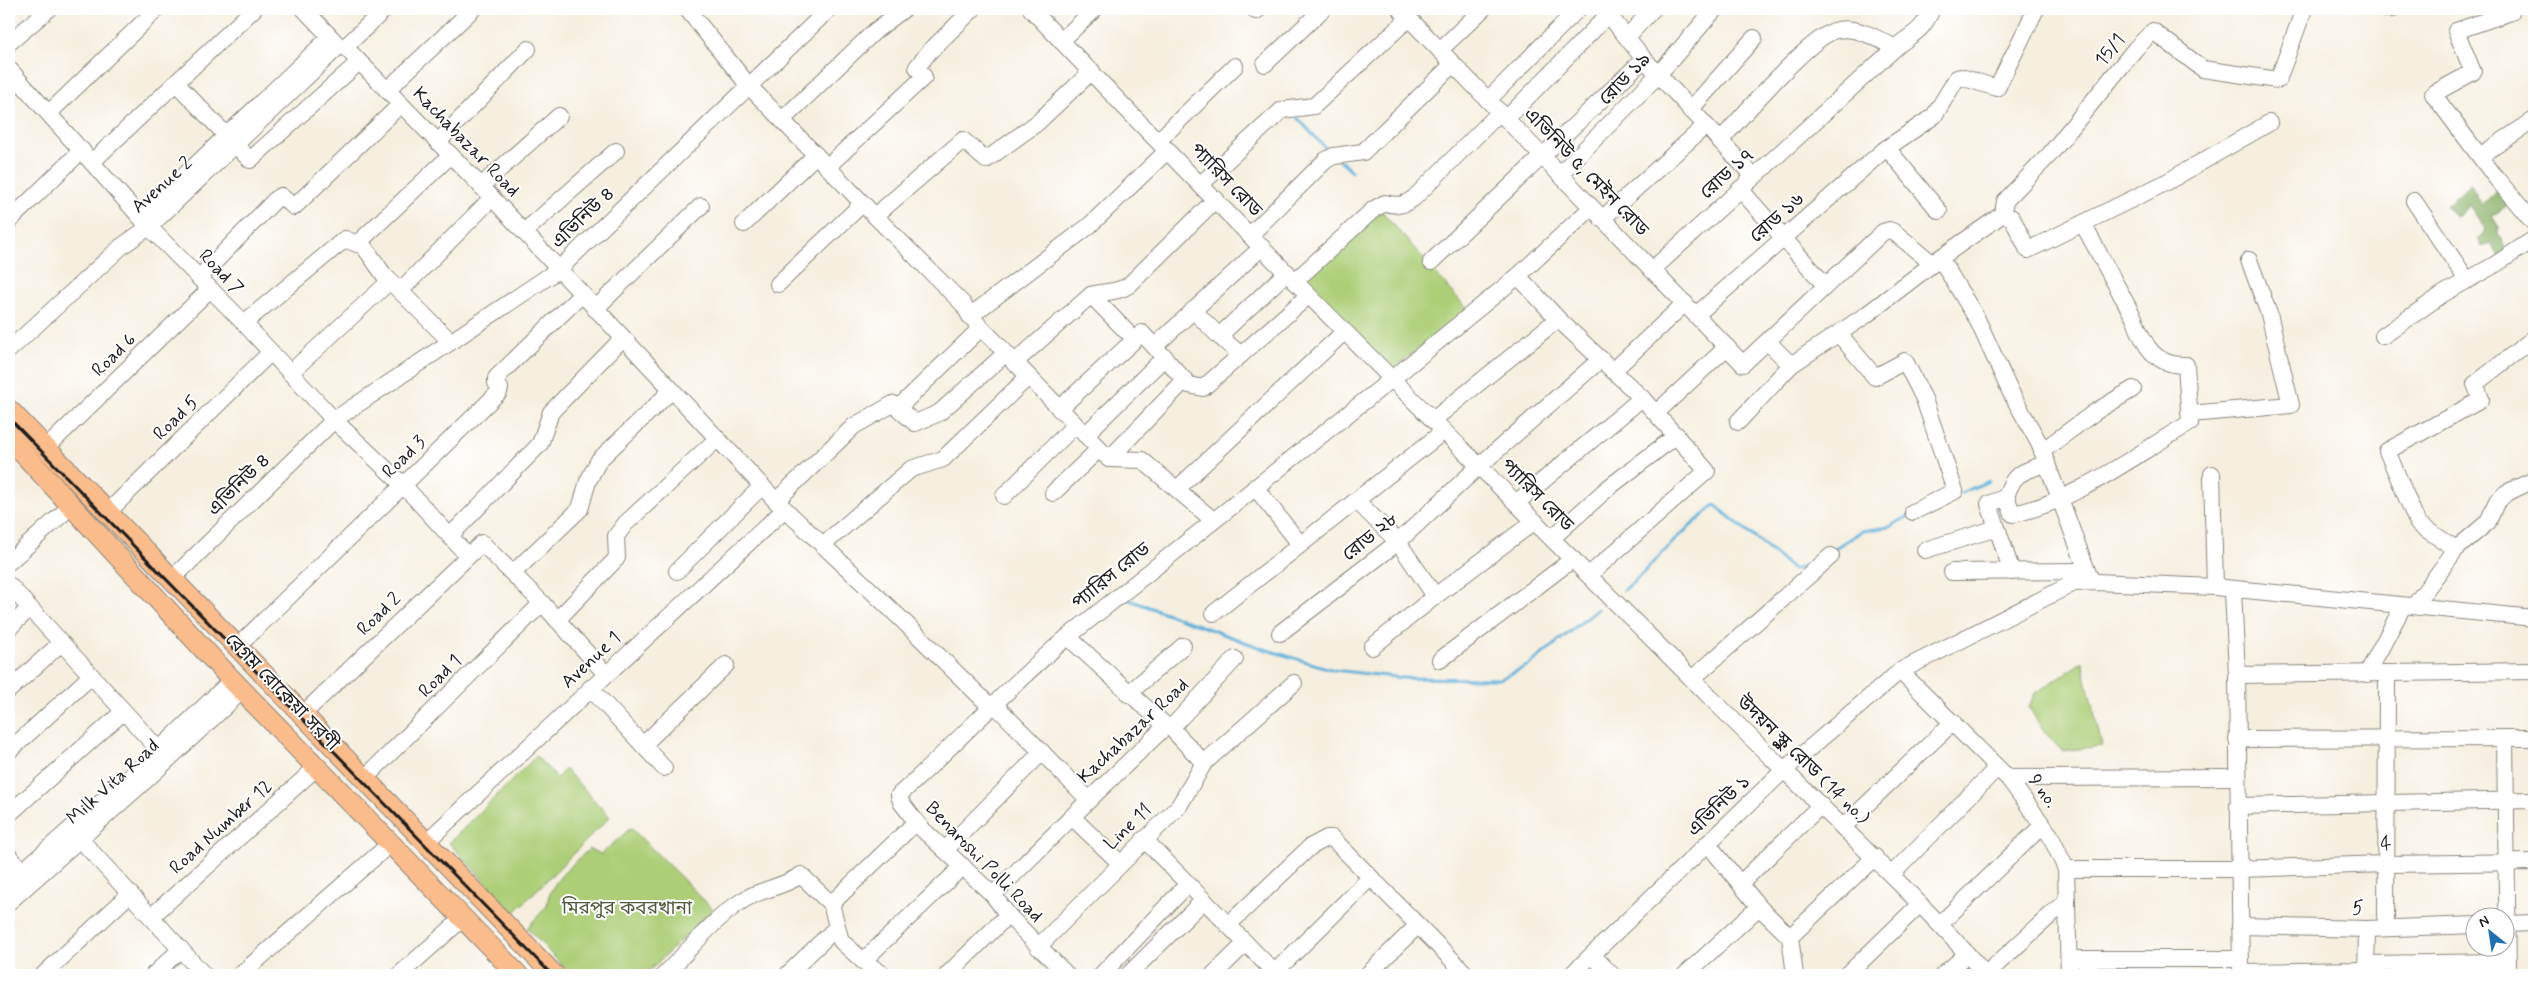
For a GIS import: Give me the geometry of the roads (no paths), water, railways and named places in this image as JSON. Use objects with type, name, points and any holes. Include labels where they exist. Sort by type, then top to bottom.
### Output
[{"type":"main road","name":"বেগম রোকেয়া সরণী","points":[[9,410],[554,975]]},
{"type":"main road","name":"বেগম রোকেয়া সরণী","points":[[9,438],[237,685],[518,975]]},
{"type":"street","points":[[9,43],[49,9]]},
{"type":"street","points":[[50,112],[157,9]]},
{"type":"street","points":[[9,221],[176,83],[254,9]]},
{"type":"street","name":"Kachabazar Road","points":[[304,9],[438,142],[762,486],[1042,752],[1089,800],[1168,727],[1236,659]]},
{"type":"street","name":"Avenue 2","points":[[9,350],[122,246],[230,141],[338,43],[386,9]]},
{"type":"street","points":[[386,90],[473,9]]},
{"type":"street","points":[[687,9],[749,86],[1104,454],[1142,460],[1213,520]]},
{"type":"street","points":[[782,120],[875,31],[904,9]]},
{"type":"street","points":[[744,224],[924,77],[917,67],[929,52],[973,9]]},
{"type":"street","name":"প্যারিস রোড","points":[[1031,9],[1308,296],[1589,576]]},
{"type":"street","points":[[1061,41],[1095,9]]},
{"type":"street","points":[[1265,64],[1323,9]]},
{"type":"street","points":[[1440,50],[1483,9]]},
{"type":"street","points":[[1488,100],[1578,9]]},
{"type":"street","points":[[1627,37],[1653,9]]},
{"type":"street","name":"রোড ১৯","points":[[1560,174],[1657,76],[1716,9]]},
{"type":"street","name":"রোড ১৭","points":[[1652,270],[1895,48],[1915,35],[1926,22],[1932,9]]},
{"type":"street","name":"রোড ১৬","points":[[1696,315],[1713,298],[1785,238],[1885,149],[1934,116],[1959,77],[1997,88],[2036,9]]},
{"type":"street","name":"15/1","points":[[1738,422],[1791,365],[1839,334],[1936,261],[2003,214],[2005,201],[2050,154],[2136,48],[2153,31],[2203,70],[2278,80],[2304,9]]},
{"type":"street","points":[[2385,9],[2393,9]]},
{"type":"street","points":[[2510,9],[2511,12],[2456,31],[2473,72],[2433,94],[2534,223]]},
{"type":"street","points":[[1219,336],[1374,209],[1385,203],[1397,206],[1405,205],[1414,198],[1503,115],[1606,11],[1657,76],[1754,177]]},
{"type":"street","name":"এভিনিউ ৪","points":[[172,578],[334,420],[558,270],[749,86],[818,12]]},
{"type":"street","points":[[1201,184],[1282,110],[1314,106],[1404,14]]},
{"type":"street","name":"এভিনিউ ৫, মেইন রোড","points":[[1404,14],[1743,364],[1768,342]]},
{"type":"street","points":[[1720,141],[1790,65],[1832,31],[1840,29],[1855,31],[1895,48]]},
{"type":"street","points":[[1690,110],[1754,38]]},
{"type":"street","points":[[438,142],[528,48]]},
{"type":"street","points":[[1431,262],[1644,59]]},
{"type":"street","points":[[176,83],[246,159],[253,158],[359,62]]},
{"type":"street","points":[[1250,234],[1326,160],[1334,156],[1362,152],[1453,64]]},
{"type":"street","points":[[898,408],[972,316],[1090,226],[1235,66]]},
{"type":"street","points":[[874,216],[963,140],[986,160],[1037,123],[1092,71]]},
{"type":"street","name":"Road 7","points":[[10,74],[50,112],[145,222],[244,323],[334,420]]},
{"type":"street","name":"Road 6","points":[[46,448],[204,284],[277,198],[281,196],[294,207],[401,104]]},
{"type":"street","points":[[290,373],[395,286],[560,116]]},
{"type":"street","points":[[2480,156],[2534,120]]},
{"type":"street","points":[[2003,214],[2012,218],[2028,250],[2165,183],[2269,123]]},
{"type":"street","name":"প্যারিস রোড","points":[[899,795],[1030,669],[1068,637],[1705,126]]},
{"type":"street","points":[[1885,149],[1939,211]]},
{"type":"street","points":[[524,232],[616,151]]},
{"type":"street","points":[[244,323],[345,239],[355,245],[360,242],[451,156]]},
{"type":"street","points":[[1740,189],[1825,285]]},
{"type":"street","points":[[781,505],[854,426],[893,404],[915,423],[939,413],[1091,295],[1104,291],[1116,292],[1129,284],[1216,199]]},
{"type":"street","points":[[2414,201],[2467,280]]},
{"type":"street","points":[[778,284],[862,204]]},
{"type":"street","points":[[595,309],[702,206]]},
{"type":"street","points":[[2083,224],[2130,311],[2139,332],[2156,358],[2172,366],[2186,365],[2190,423],[2102,476],[2061,498],[2028,511],[2013,514],[2006,497],[2009,483],[2013,478],[2045,457],[2096,412],[2133,389]]},
{"type":"street","points":[[1791,365],[1768,342],[1825,285],[1883,232],[1889,230],[1894,232],[1936,261],[1977,319],[2010,391],[2045,457],[2092,579]]},
{"type":"street","points":[[2383,336],[2443,294],[2534,239]]},
{"type":"street","points":[[360,242],[395,286],[451,342]]},
{"type":"street","points":[[1004,496],[1080,430],[1160,352],[1193,310],[1262,247]]},
{"type":"street","points":[[2190,414],[2290,405],[2269,314],[2250,260]]},
{"type":"street","points":[[1518,276],[1558,319],[1642,398],[1676,435],[1706,472],[1589,576]]},
{"type":"street","name":"Road 3","points":[[238,646],[500,392],[496,378],[582,294]]},
{"type":"street","points":[[1091,295],[1126,331]]},
{"type":"street","points":[[1059,409],[1142,333],[1189,385],[1203,388],[1308,296]]},
{"type":"street","points":[[1613,371],[1684,303]]},
{"type":"street","points":[[1193,310],[1241,356]]},
{"type":"street","points":[[1214,613],[1357,501],[1558,319]]},
{"type":"street","points":[[1177,489],[1344,332]]},
{"type":"street","points":[[1839,334],[1875,377],[1905,361],[1924,399],[1955,491],[1913,512]]},
{"type":"street","points":[[450,536],[540,444],[551,412],[623,338]]},
{"type":"street","points":[[2456,549],[2418,524],[2387,451],[2480,401],[2476,384],[2534,338]]},
{"type":"street","points":[[1656,413],[1727,347]]},
{"type":"street","name":"Road 5","points":[[108,512],[271,352]]},
{"type":"street","name":"রোড ২৮","points":[[1280,633],[1398,542],[1479,466],[1601,359]]},
{"type":"street","points":[[824,544],[911,469],[943,459],[1028,377]]},
{"type":"street","points":[[1053,493],[1104,454],[1185,380]]},
{"type":"street","points":[[606,674],[513,573],[580,509],[588,481],[599,460],[672,390]]},
{"type":"street","points":[[1516,503],[1642,398]]},
{"type":"street","points":[[334,420],[403,486],[468,556]]},
{"type":"street","points":[[1552,538],[1608,488],[1676,435]]},
{"type":"street","points":[[557,620],[616,558],[616,536],[626,523],[717,439]]},
{"type":"street","points":[[2212,474],[2215,587]]},
{"type":"street","points":[[2367,674],[2409,606],[2456,549],[2488,522],[2496,503],[2506,493],[2534,480]]},
{"type":"street","points":[[677,571],[762,486]]},
{"type":"street","points":[[1255,487],[1300,544]]},
{"type":"street","points":[[2006,497],[1989,504],[2012,572]]},
{"type":"street","points":[[1357,501],[1398,542],[1436,596]]},
{"type":"street","name":"Avenue 1","points":[[426,842],[606,674],[781,505]]},
{"type":"street","points":[[9,562],[71,506]]},
{"type":"street","points":[[1372,647],[1535,521]]},
{"type":"street","points":[[1925,550],[1998,528]]},
{"type":"street","name":"Road 2","points":[[303,714],[482,543],[513,573]]},
{"type":"street","points":[[1692,680],[1831,556]]},
{"type":"street","points":[[1440,660],[1573,559]]},
{"type":"street","points":[[1952,572],[2080,571],[2092,579],[2215,587],[2534,618]]},
{"type":"street","name":"উদয়ন স্কুল রোড (14 no.)","points":[[1589,576],[1783,771],[1892,874],[1986,975]]},
{"type":"street","name":"এভিনিউ ১","points":[[1571,975],[1783,771],[1900,671],[2074,583],[2092,579]]},
{"type":"street","points":[[9,585],[159,750]]},
{"type":"street","points":[[2234,590],[2241,969]]},
{"type":"street","name":"Road 1","points":[[366,778],[542,603]]},
{"type":"street","points":[[9,628],[30,608]]},
{"type":"street","name":"প্যারিস রোড","points":[[1068,637],[1128,694],[1168,727]]},
{"type":"street","points":[[9,690],[61,643]]},
{"type":"street","points":[[1128,694],[1183,646]]},
{"type":"street","points":[[643,745],[726,665]]},
{"type":"street","name":"9 no.","points":[[1900,671],[2003,773],[2043,825],[2060,854],[2066,870],[2069,967]]},
{"type":"street","points":[[2237,675],[2534,671]]},
{"type":"street","points":[[2386,928],[2387,674]]},
{"type":"street","points":[[9,751],[91,676]]},
{"type":"street","name":"Line 11","points":[[1038,947],[1179,806],[1204,763],[1294,682]]},
{"type":"street","name":"Milk Vita Road","points":[[9,883],[159,750],[237,685]]},
{"type":"street","name":"Milk Vita Road","points":[[9,902],[80,839],[237,685]]},
{"type":"street","points":[[590,688],[664,768]]},
{"type":"street","points":[[9,814],[123,712]]},
{"type":"street","points":[[1843,827],[1953,722]]},
{"type":"street","points":[[1168,727],[1204,763]]},
{"type":"street","points":[[2505,738],[2506,906]]},
{"type":"street","points":[[2237,739],[2534,738]]},
{"type":"street","points":[[945,850],[1042,752]]},
{"type":"street","name":"Road Number 12","points":[[151,917],[317,767]]},
{"type":"street","points":[[1892,874],[2003,773],[2237,777]]},
{"type":"street","name":"Benaroshi Polli Road","points":[[899,795],[901,802],[916,822],[993,895],[1057,972]]},
{"type":"street","points":[[993,895],[1089,800]]},
{"type":"street","points":[[2238,806],[2534,800]]},
{"type":"street","points":[[1740,884],[1821,805]]},
{"type":"street","points":[[1072,816],[1120,863]]},
{"type":"street","points":[[831,904],[916,822]]},
{"type":"street","points":[[1940,924],[2043,825]]},
{"type":"street","points":[[1228,925],[1310,847],[1327,838],[1332,838],[1466,975]]},
{"type":"street","points":[[80,839],[204,975]]},
{"type":"street","points":[[1144,839],[1276,974],[1370,878]]},
{"type":"street","points":[[240,975],[391,843]]},
{"type":"street","points":[[1708,844],[1759,907],[1790,936],[1793,974]]},
{"type":"street","points":[[9,856],[22,871]]},
{"type":"street","points":[[1790,936],[1875,857]]},
{"type":"street","name":"4","points":[[2066,870],[2239,869],[2386,864],[2506,864],[2534,862]]},
{"type":"street","points":[[863,961],[963,866]]},
{"type":"street","points":[[664,975],[709,930],[743,900],[786,884],[803,875],[831,904],[841,941],[863,961],[884,975]]},
{"type":"street","points":[[1101,975],[1188,884]]},
{"type":"street","points":[[43,975],[130,894]]},
{"type":"street","points":[[1128,975],[1204,900]]},
{"type":"street","points":[[1986,975],[2067,900]]},
{"type":"street","points":[[1847,975],[1919,905]]},
{"type":"street","points":[[1685,975],[1759,907]]},
{"type":"street","points":[[946,975],[1008,915]]},
{"type":"street","points":[[399,975],[463,918]]},
{"type":"street","points":[[2516,924],[2534,923]]},
{"type":"street","name":"5","points":[[2240,926],[2367,935],[2386,928],[2466,925]]},
{"type":"street","points":[[1367,975],[1417,926]]},
{"type":"street","points":[[787,975],[837,927]]},
{"type":"street","points":[[2366,970],[2367,935]]},
{"type":"street","points":[[1213,975],[1246,943]]},
{"type":"street","points":[[153,975],[181,950]]},
{"type":"street","points":[[1592,954],[1612,975]]},
{"type":"street","points":[[1943,975],[1967,954]]},
{"type":"street","points":[[2069,967],[2366,970],[2508,968]]},
{"type":"waterway","points":[[1294,114],[1329,152]]},
{"type":"waterway","points":[[1340,160],[1352,171]]},
{"type":"waterway","points":[[1961,493],[1989,481]]},
{"type":"waterway","points":[[1624,590],[1679,536],[1715,505],[1794,570],[1814,561]]},
{"type":"waterway","points":[[1832,550],[1862,531],[1889,527],[1909,516]]},
{"type":"waterway","points":[[1127,599],[1264,649],[1334,670],[1404,678],[1500,679],[1529,665],[1598,609]]},
{"type":"railway","points":[[9,418],[552,975]]},
{"type":"park label","name":"মিরপুর কবরখানা","points":[[627,908]]}]
